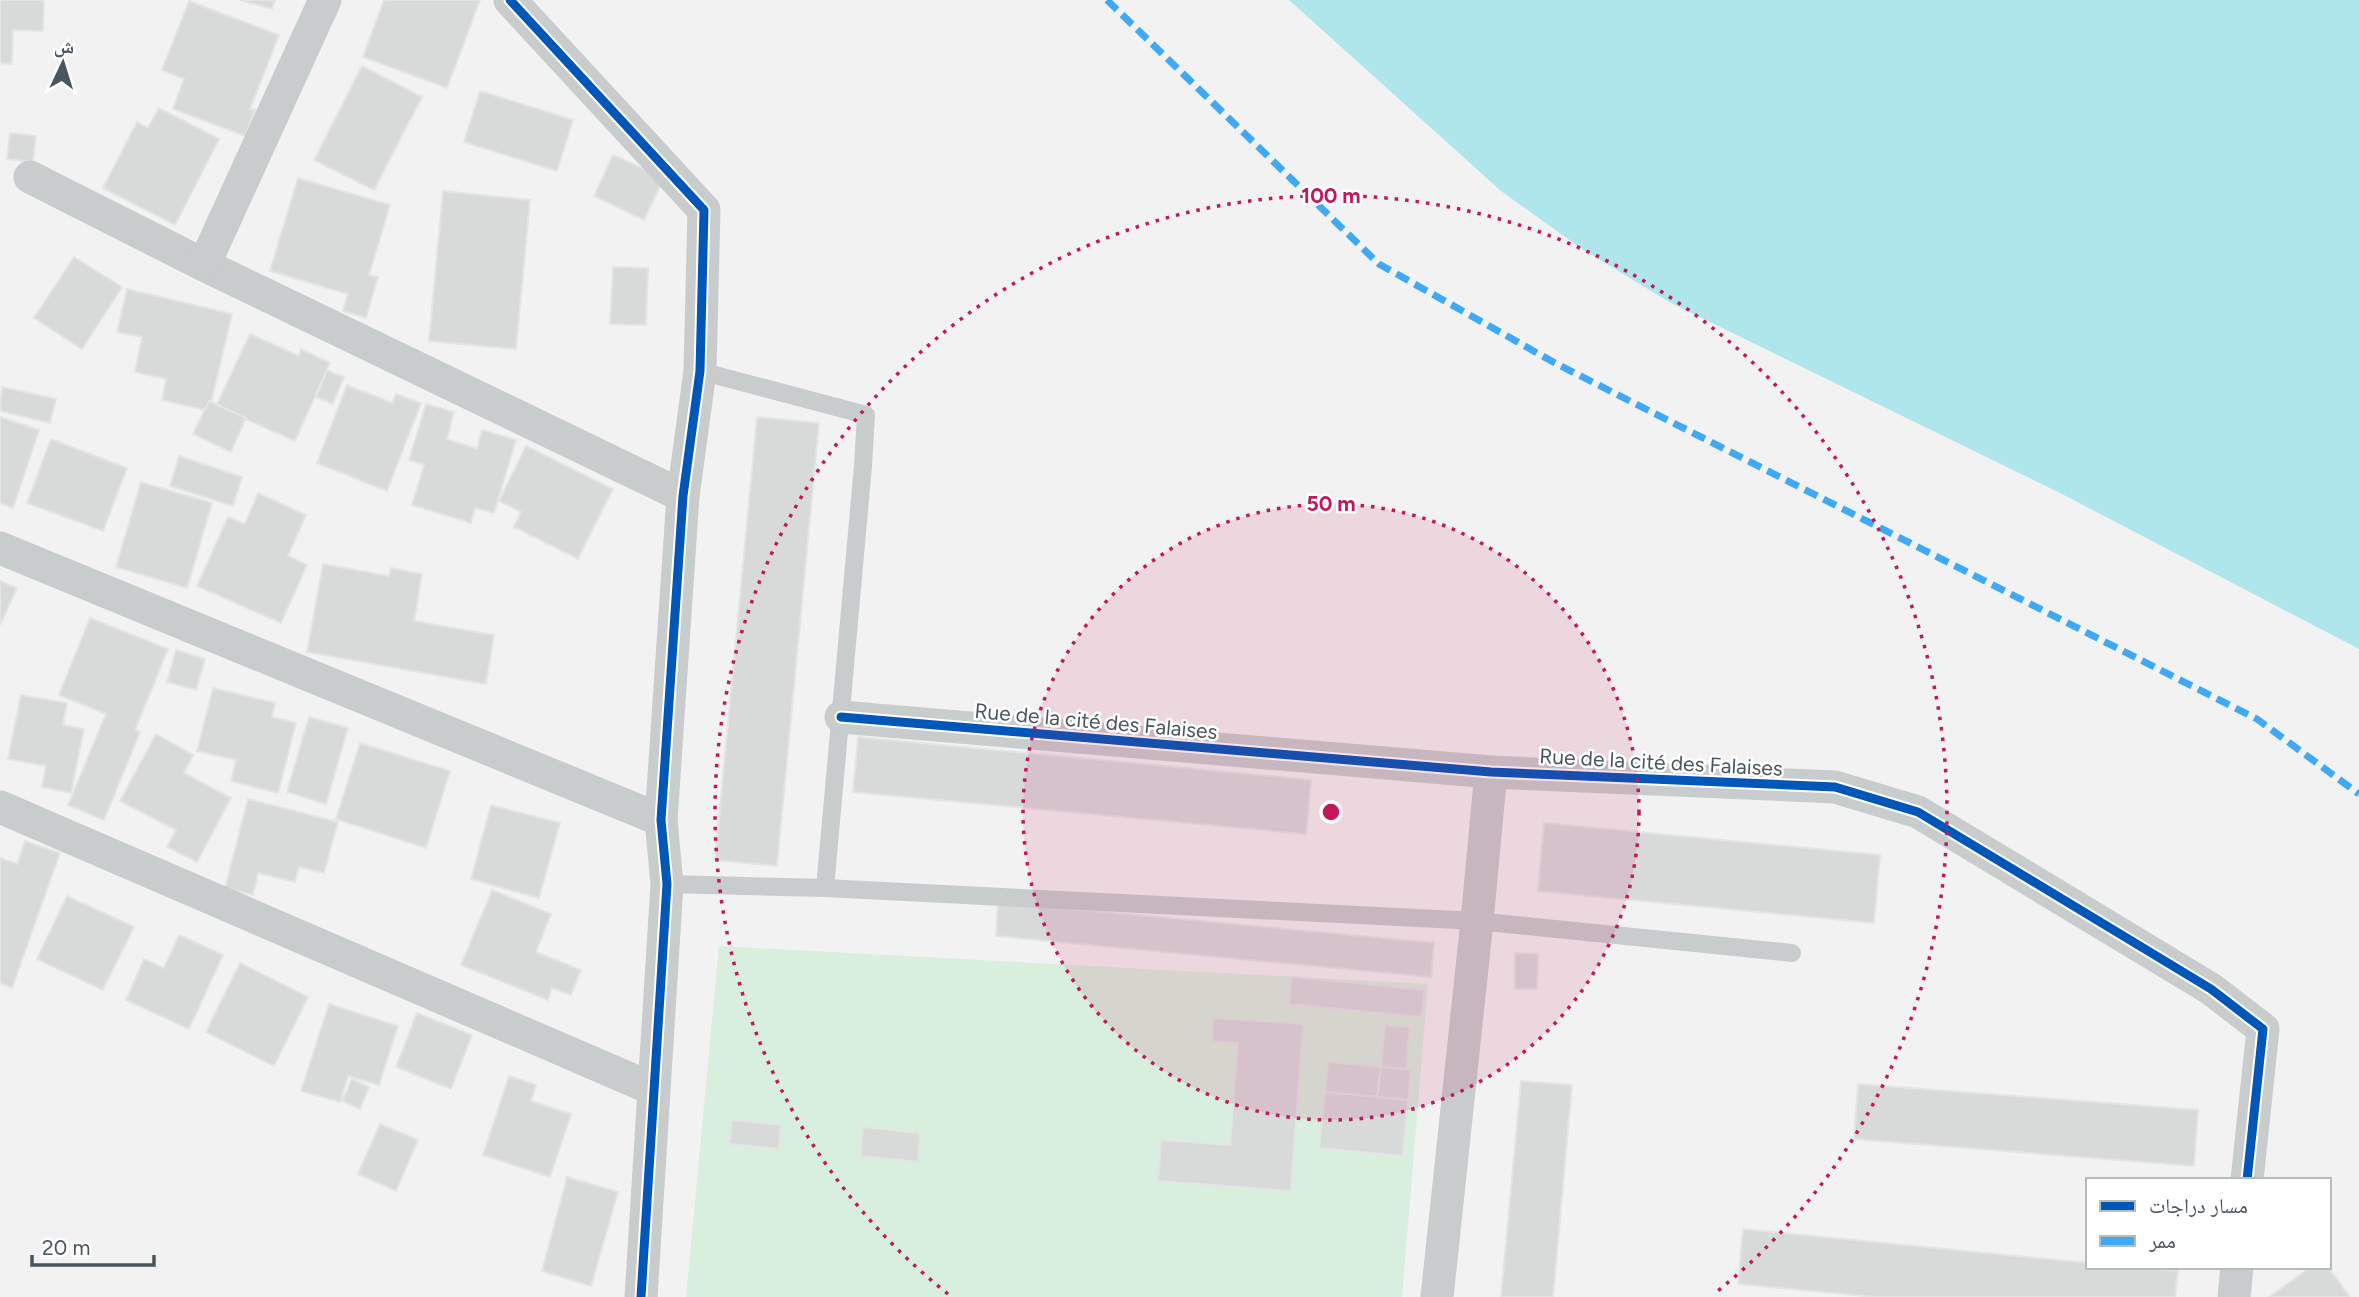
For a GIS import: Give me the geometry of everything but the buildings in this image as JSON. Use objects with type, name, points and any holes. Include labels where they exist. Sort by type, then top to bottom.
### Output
[{"type":"street","points":[[204,265],[325,0]]},
{"type":"street","points":[[510,0],[704,210],[700,371],[683,496],[661,820],[667,884],[641,1297]]},
{"type":"street","points":[[30,177],[204,265],[683,496]]},
{"type":"street","points":[[0,548],[661,820]]},
{"type":"street","name":"Rue de la cité des Falaises","points":[[841,717],[1490,772],[1835,787],[1918,812],[2211,989],[2263,1029],[2247,1178]]},
{"type":"street","points":[[1437,1297],[1490,772]]},
{"type":"street","points":[[0,807],[653,1089]]},
{"type":"street","points":[[2234,1297],[2237,1269]]},
{"type":"lane","points":[[700,371],[866,415],[825,888]]},
{"type":"lane","points":[[667,884],[825,888],[1477,921],[1792,953]]},
{"type":"green space","points":[[719,946],[1428,984],[1402,1297],[686,1297]]},
{"type":"water","points":[[1289,0],[2359,0],[2359,649],[2062,494],[1671,303],[1582,249],[1501,191]]},
{"type":"marked path","points":[[1107,0],[1379,264],[1555,363],[2257,719],[2359,794]]},
{"type":"cycle path","points":[[510,0],[704,210],[700,371],[683,496],[661,820],[667,884],[641,1297]]},
{"type":"cycle path","points":[[841,717],[1491,772],[1835,787],[1918,812],[2211,989],[2263,1029],[2247,1178]]}]
